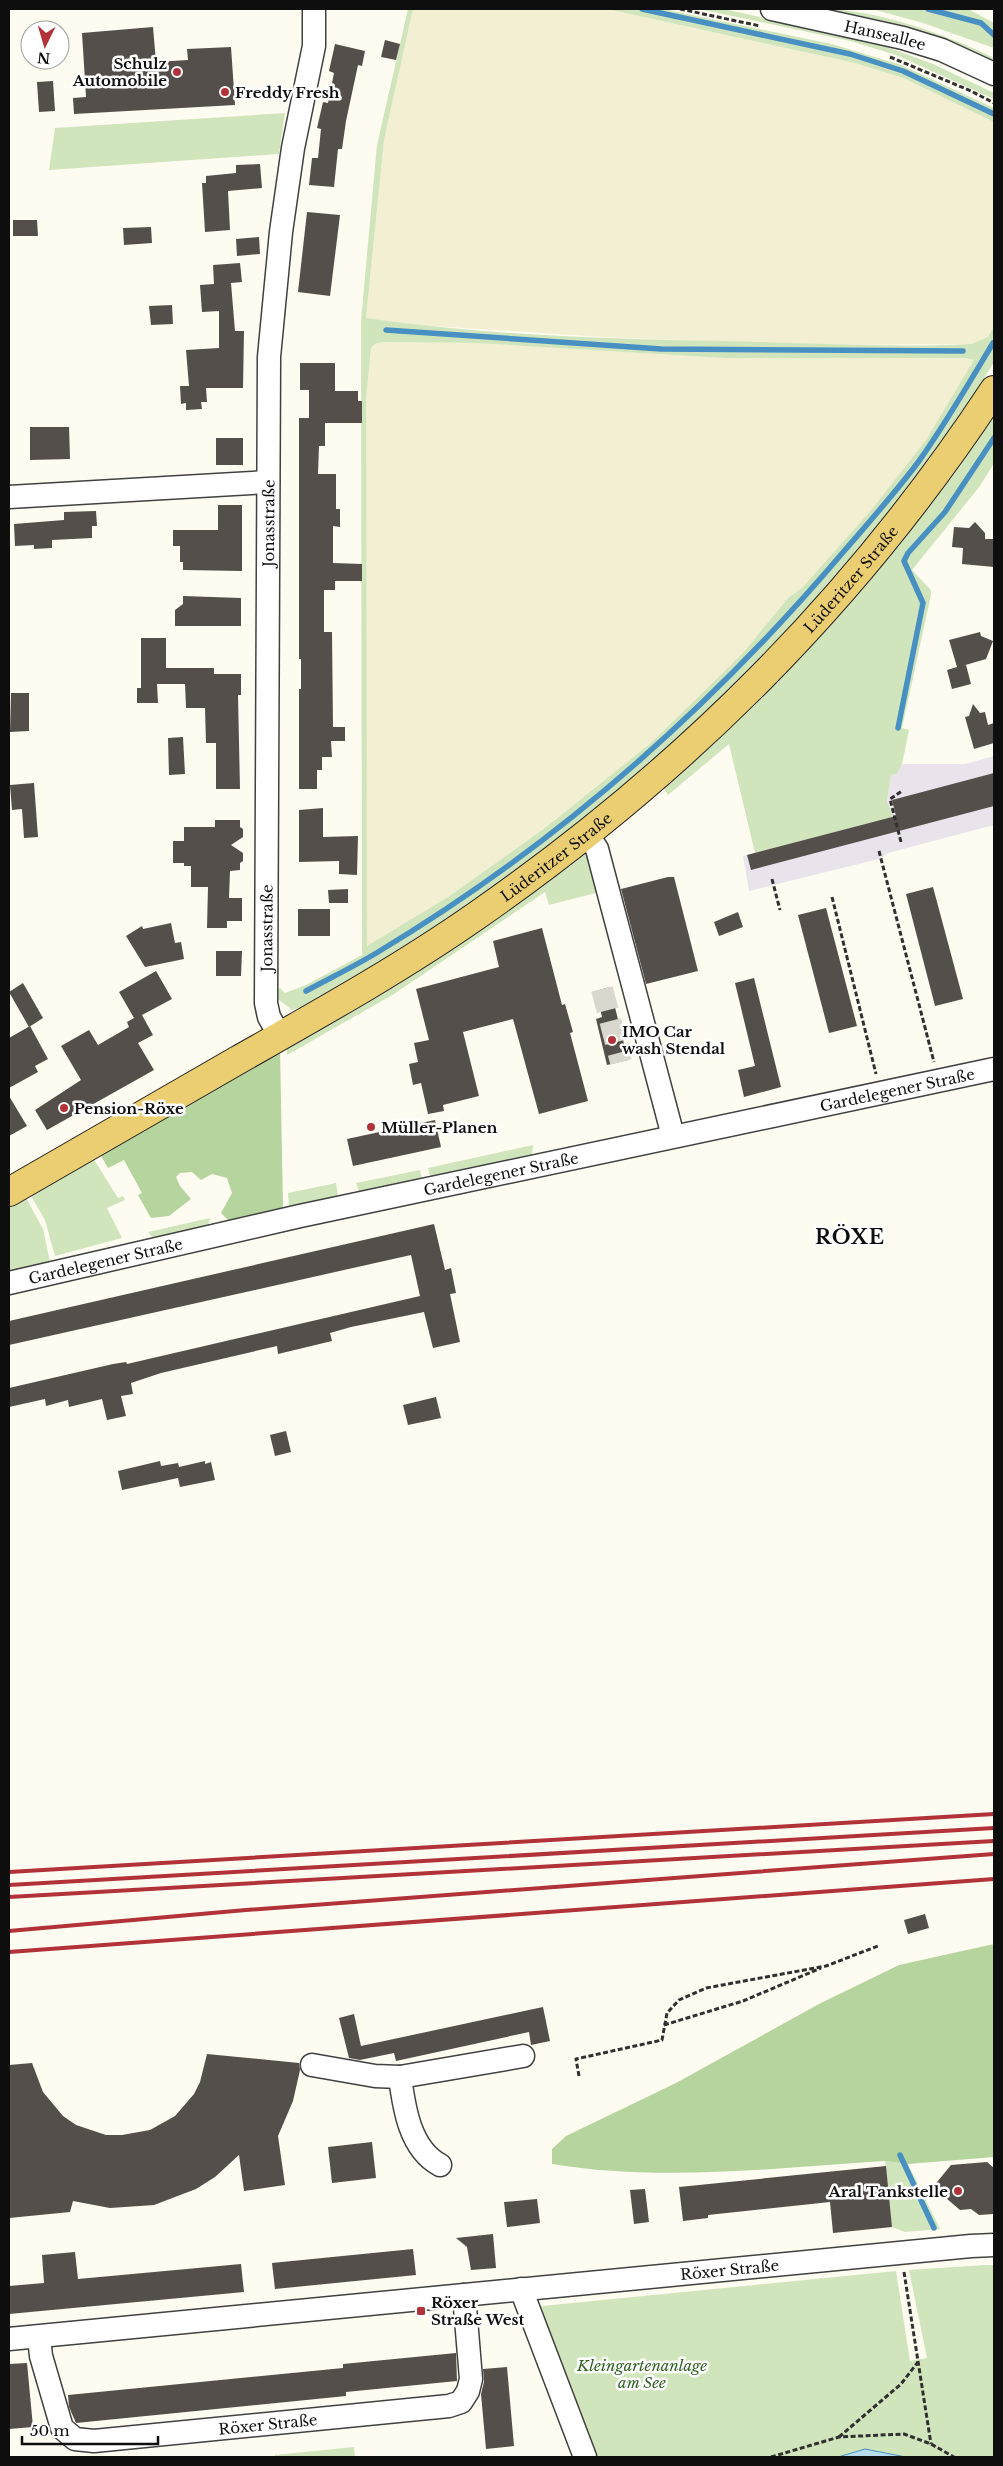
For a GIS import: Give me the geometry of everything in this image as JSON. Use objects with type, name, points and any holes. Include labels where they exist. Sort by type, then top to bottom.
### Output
[{"type":"main road","name":"Lüderitzer Straße","points":[[9,1192],[425,950],[588,834],[648,784],[751,690],[806,631],[888,538],[956,448],[994,390]]},
{"type":"street","name":"Jonasstraße","points":[[280,1036],[268,1017],[266,1003],[269,357],[273,306],[293,148],[314,46],[314,9]]},
{"type":"street","name":"Hanseallee","points":[[768,18],[903,38],[942,50],[994,74]]},
{"type":"street","points":[[9,497],[268,482]]},
{"type":"street","points":[[588,834],[597,849],[673,1136]]},
{"type":"street","name":"Gardelegener Straße","points":[[9,1283],[281,1220],[994,1069]]},
{"type":"street","points":[[312,2065],[374,2076],[400,2077],[523,2056]]},
{"type":"street","points":[[400,2077],[407,2115],[417,2143],[428,2159],[440,2165]]},
{"type":"street","name":"Röxer Straße","points":[[9,2339],[994,2245]]},
{"type":"street","points":[[521,2289],[585,2457]]},
{"type":"street","name":"Röxer Straße","points":[[38,2336],[41,2356],[62,2428],[75,2439],[94,2441],[378,2414],[449,2406],[461,2402],[468,2391],[472,2379],[464,2295]]},
{"type":"path","points":[[680,9],[768,18]]},
{"type":"path","points":[[885,55],[971,91],[994,103]]},
{"type":"path","points":[[901,842],[890,799],[902,792]]},
{"type":"path","points":[[878,851],[939,1080]]},
{"type":"path","points":[[772,879],[780,910]]},
{"type":"path","points":[[832,897],[880,1092]]},
{"type":"path","points":[[664,2025],[743,2001],[878,1946]]},
{"type":"path","points":[[579,2076],[576,2060],[662,2040],[667,2013],[679,2000],[706,1988],[826,1966]]},
{"type":"path","points":[[903,2267],[931,2444]]},
{"type":"path","points":[[839,2437],[901,2384],[918,2362]]},
{"type":"path","points":[[771,2457],[839,2437],[904,2434],[931,2444],[954,2457]]},
{"type":"shaded area","points":[[413,9],[607,9],[855,63],[902,78],[994,122],[994,326],[988,337],[971,344],[810,345],[603,337],[418,325],[366,318],[384,140]]},
{"type":"shaded area","points":[[383,342],[476,343],[723,358],[965,358],[975,360],[926,440],[872,509],[802,588],[788,598],[743,653],[652,742],[545,828],[448,897],[366,947],[366,399],[371,348],[375,344]]},
{"type":"shaded area","points":[[994,756],[994,825],[888,853],[879,859],[749,891],[743,856],[892,817],[887,801],[891,775],[897,774],[902,764],[965,764]]},
{"type":"green space","points":[[408,9],[413,9],[384,140],[366,318],[410,324],[545,335],[879,345],[971,344],[988,337],[994,326],[994,362],[959,420],[923,472],[821,595],[758,663],[650,764],[541,852],[459,911],[311,1004],[292,1010],[279,1000],[274,990],[280,988],[285,993],[306,985],[362,955],[361,321],[377,145]],"holes":[[[383,342],[476,343],[723,358],[965,358],[974,360],[926,440],[872,509],[802,588],[788,598],[743,653],[652,742],[545,828],[448,897],[367,946],[366,400],[371,348],[375,344]]]},
{"type":"green space","points":[[607,9],[663,9],[832,44],[901,65],[994,108],[994,122],[903,78],[855,63]]},
{"type":"green space","points":[[699,9],[724,9],[876,43],[933,64],[994,93],[994,99],[896,55],[850,41]]},
{"type":"green space","points":[[821,9],[864,13],[910,24],[975,49],[994,58],[994,62]]},
{"type":"green space","points":[[872,9],[968,9],[994,23],[994,48],[923,23]]},
{"type":"green space","points":[[285,113],[279,154],[49,170],[55,128]]},
{"type":"green space","points":[[994,417],[994,463],[980,486],[912,570],[931,590],[931,595],[902,728],[909,730],[902,764],[897,774],[891,775],[887,801],[893,817],[755,853],[729,744],[668,795],[661,784],[884,560],[962,462]]},
{"type":"green space","points":[[579,853],[591,856],[600,889],[596,893],[549,905],[545,892],[394,994],[287,1055],[287,1046]]},
{"type":"green space","points":[[280,1049],[283,1209],[229,1221],[221,1213],[232,1193],[227,1178],[212,1174],[201,1180],[192,1172],[180,1173],[176,1177],[180,1186],[191,1199],[169,1216],[151,1218],[138,1195],[142,1193],[124,1160],[108,1168],[100,1154]]},
{"type":"green space","points":[[533,1145],[532,1156],[431,1178],[428,1168]]},
{"type":"green space","points":[[93,1158],[118,1198],[123,1196],[125,1200],[107,1208],[122,1238],[55,1256],[45,1220],[31,1196]]},
{"type":"green space","points":[[420,1170],[422,1179],[359,1193],[356,1183]]},
{"type":"green space","points":[[336,1183],[338,1197],[289,1208],[288,1193]]},
{"type":"green space","points":[[26,1198],[43,1229],[50,1262],[9,1272],[9,1208]]},
{"type":"green space","points":[[210,1218],[208,1226],[153,1238],[148,1232]]},
{"type":"green space","points":[[994,1944],[994,2157],[908,2164],[885,2161],[760,2170],[676,2173],[593,2169],[552,2164],[552,2149],[566,2136],[676,2083],[819,2004],[899,1965]]},
{"type":"green space","points":[[885,2161],[908,2164],[940,2229],[905,2232],[892,2227]]},
{"type":"green space","name":"Kleingartenanlage am See","points":[[994,2265],[994,2457],[591,2457],[532,2307],[896,2271],[910,2361],[927,2358],[909,2270]]},
{"type":"green space","points":[[354,2447],[355,2457],[275,2457],[275,2455]]},
{"type":"water","points":[[865,2449],[906,2457],[838,2457]]},
{"type":"building","points":[[153,27],[156,62],[188,60],[187,49],[231,47],[235,105],[74,114],[73,98],[86,97],[82,33]]},
{"type":"building","points":[[385,40],[400,44],[396,60],[381,57]]},
{"type":"building","points":[[335,44],[365,51],[362,66],[358,65],[342,149],[338,149],[334,187],[309,185],[312,158],[318,158],[321,129],[317,128],[323,102],[328,103],[334,73],[329,71]]},
{"type":"building","points":[[53,81],[55,111],[39,112],[37,82]]},
{"type":"building","points":[[260,164],[262,188],[228,191],[230,230],[205,232],[202,183],[206,183],[206,176],[236,173],[236,165]]},
{"type":"building","points":[[307,212],[340,215],[330,296],[298,292]]},
{"type":"building","points":[[13,220],[37,220],[38,236],[13,236]]},
{"type":"building","points":[[151,227],[152,243],[124,245],[123,228]]},
{"type":"building","points":[[259,237],[260,254],[237,256],[236,239]]},
{"type":"building","points":[[240,263],[242,282],[231,283],[235,331],[244,331],[243,388],[206,388],[207,402],[201,402],[202,409],[186,410],[186,403],[181,404],[180,386],[189,386],[186,350],[219,348],[219,311],[202,312],[200,285],[214,284],[213,265]]},
{"type":"building","points":[[172,305],[173,324],[151,325],[149,306]]},
{"type":"building","points":[[300,363],[335,363],[335,391],[358,391],[358,401],[362,401],[362,423],[325,423],[325,446],[319,446],[318,474],[336,474],[336,509],[340,509],[340,527],[333,526],[333,563],[362,564],[362,581],[335,581],[335,590],[324,590],[324,632],[332,632],[333,727],[345,727],[345,741],[331,741],[332,757],[322,757],[322,770],[317,770],[317,789],[299,789],[299,689],[301,689],[301,659],[299,659],[299,418],[309,418],[309,390],[300,390]]},
{"type":"building","points":[[30,427],[69,427],[70,459],[30,460]]},
{"type":"building","points":[[216,438],[243,438],[243,465],[216,465]]},
{"type":"building","points":[[218,505],[242,505],[242,571],[183,570],[183,562],[180,562],[180,546],[173,546],[173,530],[218,530]]},
{"type":"building","points":[[96,511],[97,526],[92,526],[92,538],[52,540],[52,548],[34,549],[34,545],[15,546],[14,524],[64,520],[64,512]]},
{"type":"building","points":[[975,522],[985,533],[985,539],[994,539],[994,567],[962,564],[963,548],[952,547],[954,527],[969,528]]},
{"type":"building","points":[[183,596],[241,598],[241,626],[175,626],[175,610],[183,604]]},
{"type":"building","points":[[980,632],[981,636],[993,641],[986,659],[962,666],[966,665],[971,684],[952,689],[947,670],[957,667],[949,640]]},
{"type":"building","points":[[141,638],[166,638],[166,668],[214,668],[214,674],[241,674],[241,695],[238,695],[240,789],[216,789],[216,743],[206,743],[205,708],[186,708],[185,684],[157,684],[158,703],[137,703],[137,688],[141,688]]},
{"type":"building","points":[[11,693],[29,693],[29,731],[10,732]]},
{"type":"building","points":[[973,704],[980,713],[985,712],[988,725],[994,723],[994,743],[974,749],[965,717],[969,716]]},
{"type":"building","points":[[183,737],[185,774],[169,775],[168,738]]},
{"type":"building","points":[[994,773],[994,806],[751,870],[747,855],[896,816],[892,800]]},
{"type":"building","points":[[34,783],[38,837],[24,838],[22,809],[12,810],[10,785]]},
{"type":"building","points":[[323,808],[323,837],[358,836],[357,875],[339,874],[339,861],[299,862],[299,810]]},
{"type":"building","points":[[215,820],[240,820],[240,827],[243,829],[243,837],[231,845],[243,853],[243,861],[240,863],[240,870],[230,871],[229,898],[242,898],[242,921],[227,921],[227,928],[207,928],[208,887],[191,887],[191,866],[184,866],[184,863],[173,863],[173,841],[184,841],[184,827],[215,827]]},
{"type":"building","points":[[674,877],[698,971],[646,984],[621,889]]},
{"type":"building","points":[[933,887],[963,999],[935,1006],[906,894]]},
{"type":"building","points":[[348,889],[348,903],[329,903],[328,890]]},
{"type":"building","points":[[826,908],[857,1026],[829,1033],[798,915]]},
{"type":"building","points":[[298,909],[330,909],[330,936],[298,936]]},
{"type":"building","points":[[738,912],[743,927],[719,936],[714,922]]},
{"type":"building","points":[[171,923],[175,943],[181,942],[184,959],[145,967],[126,936],[142,926],[143,929]]},
{"type":"building","points":[[542,928],[562,1005],[565,1004],[573,1032],[570,1033],[588,1101],[539,1114],[513,1019],[463,1032],[479,1096],[443,1105],[444,1111],[428,1114],[421,1083],[413,1085],[409,1064],[418,1062],[414,1043],[429,1040],[416,989],[499,967],[493,941]]},
{"type":"building","points":[[216,951],[242,951],[241,976],[216,976]]},
{"type":"building","points":[[156,971],[172,999],[142,1015],[153,1035],[138,1043],[154,1070],[47,1130],[35,1110],[81,1080],[61,1046],[89,1030],[98,1045],[129,1027],[127,1022],[134,1018],[119,992]]},
{"type":"building","points":[[754,978],[781,1087],[744,1097],[738,1070],[755,1066],[735,983]]},
{"type":"building","points":[[23,983],[43,1018],[29,1027],[9,992]]},
{"type":"building","name":"IMO Car wash Stendal","points":[[610,987],[628,1060],[607,1065],[596,1019],[602,1017],[596,991]]},
{"type":"building","points":[[30,1026],[48,1059],[35,1066],[38,1072],[9,1088],[9,1038]]},
{"type":"building","points":[[9,1096],[27,1126],[9,1136]]},
{"type":"building","points":[[435,1120],[441,1147],[353,1166],[347,1139]]},
{"type":"building","points":[[434,1224],[445,1270],[451,1268],[456,1293],[450,1294],[460,1342],[433,1348],[424,1312],[330,1333],[332,1341],[278,1354],[277,1346],[161,1373],[131,1383],[133,1394],[121,1396],[126,1416],[107,1420],[102,1399],[69,1407],[68,1400],[46,1406],[45,1399],[9,1407],[9,1388],[113,1364],[126,1362],[127,1364],[420,1296],[411,1255],[9,1345],[9,1321]]},
{"type":"building","points":[[436,1397],[441,1418],[408,1425],[403,1405]]},
{"type":"building","points":[[286,1431],[291,1452],[275,1456],[270,1435]]},
{"type":"building","points":[[160,1461],[161,1466],[178,1463],[179,1467],[205,1461],[205,1464],[211,1462],[215,1480],[180,1487],[178,1478],[122,1490],[118,1471]]},
{"type":"building","points":[[925,1914],[929,1928],[908,1934],[904,1920]]},
{"type":"building","points":[[543,2007],[550,2041],[531,2045],[529,2032],[396,2061],[394,2053],[360,2060],[349,2058],[339,2018],[354,2014],[361,2046]]},
{"type":"building","points":[[207,2054],[299,2063],[300,2070],[293,2101],[278,2136],[285,2185],[244,2191],[239,2155],[215,2177],[196,2189],[154,2205],[110,2208],[73,2201],[70,2212],[9,2218],[9,2065],[32,2063],[43,2092],[63,2116],[76,2125],[106,2135],[122,2135],[150,2130],[175,2116],[194,2094],[200,2082]]},
{"type":"building","points":[[372,2142],[376,2178],[332,2183],[328,2147]]},
{"type":"building","points":[[987,2162],[994,2168],[994,2214],[979,2215],[971,2209],[960,2210],[933,2187],[951,2165]]},
{"type":"building","points":[[886,2166],[892,2227],[833,2233],[830,2202],[708,2215],[708,2218],[683,2221],[679,2187]]},
{"type":"building","points":[[645,2189],[649,2222],[634,2224],[630,2190]]},
{"type":"building","points":[[537,2199],[540,2223],[507,2227],[504,2202]]},
{"type":"building","points":[[493,2234],[496,2268],[471,2270],[467,2247],[456,2238]]},
{"type":"building","points":[[413,2249],[416,2275],[275,2289],[272,2263]]},
{"type":"building","points":[[75,2252],[78,2279],[241,2264],[244,2292],[9,2314],[9,2286],[44,2283],[42,2255]]},
{"type":"building","points":[[456,2353],[457,2381],[346,2392],[346,2396],[76,2423],[69,2407],[68,2395],[343,2368],[343,2364]]},
{"type":"building","points":[[27,2363],[33,2427],[9,2429],[9,2364]]},
{"type":"building","points":[[507,2367],[514,2446],[486,2449],[481,2394],[484,2382],[483,2369]]},
{"type":"waterway","points":[[642,9],[850,54],[903,71],[994,114]]},
{"type":"waterway","points":[[928,9],[981,23],[994,35]]},
{"type":"waterway","points":[[386,330],[661,349],[963,351]]},
{"type":"waterway","points":[[306,991],[378,952],[443,911],[507,867],[628,770],[685,718],[741,664],[794,608],[892,495],[939,432],[993,343]]},
{"type":"waterway","points":[[898,728],[923,603],[904,561],[908,553],[945,512],[994,438]]},
{"type":"waterway","points":[[900,2155],[934,2228]]},
{"type":"tunnel","points":[[602,989],[621,1062]]},
{"type":"railway","points":[[9,1872],[994,1814]]},
{"type":"railway","points":[[9,1885],[994,1828]]},
{"type":"railway","points":[[9,1897],[994,1841]]},
{"type":"railway","points":[[9,1931],[246,1910],[994,1854]]},
{"type":"railway","points":[[9,1952],[994,1879]]},
{"type":"place","name":"Schulz Automobile","points":[[177,72]]},
{"type":"place","name":"Freddy Fresh","points":[[225,92]]},
{"type":"place","name":"IMO Car wash Stendal","points":[[612,1040]]},
{"type":"place","name":"Pension-Röxe","points":[[64,1108]]},
{"type":"place","name":"Müller-Planen","points":[[371,1127]]},
{"type":"place","name":"Aral Tankstelle","points":[[958,2191]]},
{"type":"place","name":"Röxer Straße West","points":[[421,2311]]},
{"type":"district","name":"RÖXE","points":[[850,1237]]}]
